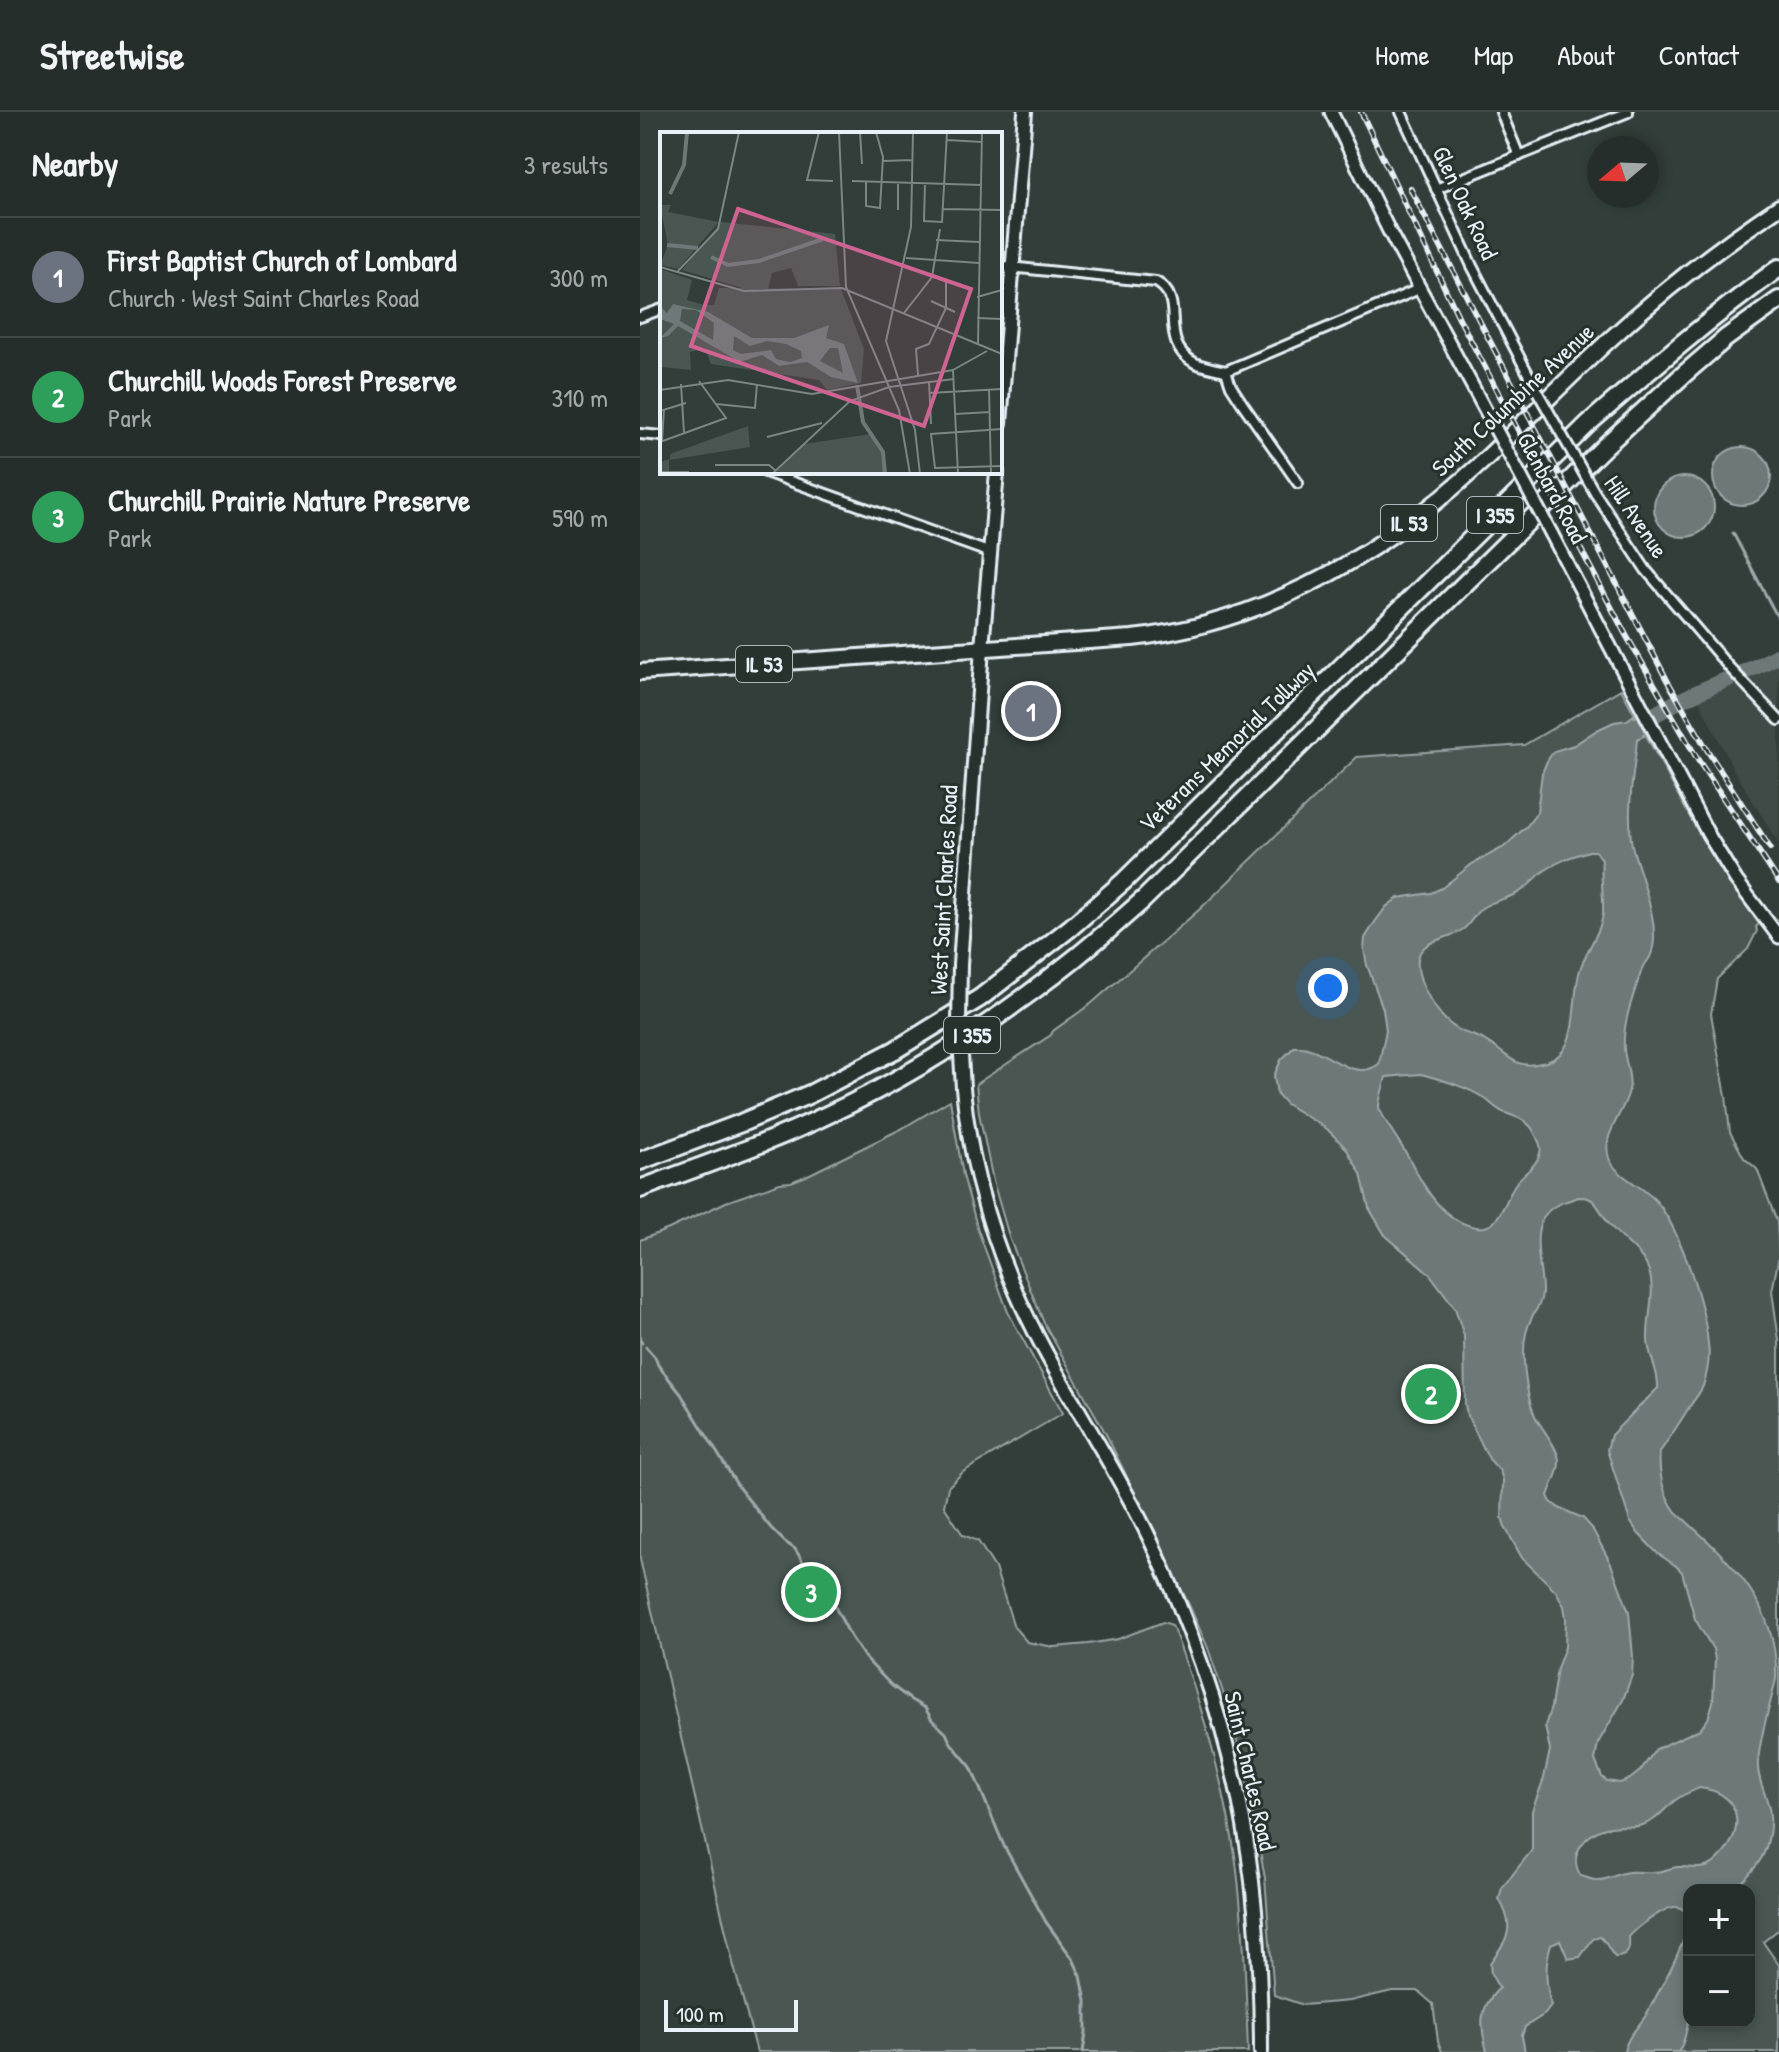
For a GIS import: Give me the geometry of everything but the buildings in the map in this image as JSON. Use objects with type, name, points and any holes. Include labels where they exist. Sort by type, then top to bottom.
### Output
[{"type":"highway","name":"Veterans Memorial Tollway","points":[[640,1161],[810,1094],[895,1050],[980,998],[1059,937],[1124,881],[1589,423],[1726,306],[1779,268]]},
{"type":"highway","name":"Veterans Memorial Tollway","points":[[640,1189],[827,1115],[895,1080],[982,1028],[1064,969],[1143,900],[1606,445],[1726,338],[1779,300]]},
{"type":"main road","points":[[1002,371],[1006,266],[1025,112]]},
{"type":"main road","name":"South Columbine Avenue","points":[[982,648],[1174,633],[1246,612],[1319,581],[1392,536],[1447,492],[1610,339],[1723,247],[1779,207]]},
{"type":"main road","name":"West Saint Charles Road","points":[[997,474],[960,965],[959,1035],[963,1088],[981,1189],[993,1232],[1015,1289],[1040,1342],[1137,1513]]},
{"type":"main road","name":"IL 53","points":[[640,672],[982,648]]},
{"type":"main road","name":"Saint Charles Road","points":[[1137,1513],[1178,1602],[1204,1671],[1236,1786],[1254,1906],[1261,2052]]},
{"type":"street","name":"Glenbard Road","points":[[1331,112],[1419,289],[1551,533],[1652,730],[1715,846],[1779,937]]},
{"type":"street","name":"Glen Oak Road","points":[[1401,112],[1496,311]]},
{"type":"street","points":[[1501,112],[1519,156]]},
{"type":"street","points":[[1436,189],[1628,112]]},
{"type":"street","points":[[1006,266],[1156,282],[1164,286],[1172,299],[1173,336],[1183,352],[1198,364],[1226,371],[1419,289]]},
{"type":"street","points":[[640,317],[660,310]]},
{"type":"street","name":"Hill Avenue","points":[[1496,311],[1595,493],[1646,570],[1749,690],[1779,720]]},
{"type":"street","points":[[1226,371],[1231,386],[1298,483]]},
{"type":"street","points":[[640,434],[660,436]]},
{"type":"street","points":[[771,474],[991,553]]},
{"type":"shaded area","points":[[1742,447],[1763,455],[1771,476],[1763,497],[1742,505],[1721,497],[1713,476],[1721,455]]},
{"type":"shaded area","points":[[1684,477],[1705,486],[1714,507],[1705,528],[1684,537],[1663,528],[1654,507],[1663,486]]},
{"type":"shaded area","points":[[1779,655],[1779,844],[1734,770],[1695,693]]},
{"type":"shaded area","points":[[1621,689],[1691,819],[1759,924],[1748,949],[1717,979],[1711,1014],[1730,1132],[1744,1158],[1757,1169],[1777,1222],[1779,1256],[1772,1291],[1779,1340],[1779,1929],[1763,1942],[1779,1965],[1779,2052],[1442,2052],[1433,2004],[1418,1991],[1392,1991],[1350,2001],[1303,2005],[1274,1995],[1265,1878],[1244,1766],[1208,1648],[1106,1434],[1044,1323],[1010,1240],[993,1181],[976,1084],[1051,1035],[1092,1003],[1200,909],[1357,757],[1524,745]]},
{"type":"shaded area","points":[[1634,715],[1644,736],[1637,739],[1630,799],[1630,831],[1651,909],[1654,942],[1627,1017],[1624,1049],[1630,1085],[1610,1132],[1607,1149],[1618,1171],[1651,1196],[1666,1215],[1683,1250],[1702,1310],[1709,1349],[1706,1376],[1700,1391],[1660,1452],[1661,1476],[1676,1512],[1730,1564],[1759,1604],[1769,1627],[1775,1652],[1776,1679],[1758,1768],[1770,1826],[1762,1856],[1740,1884],[1683,1884],[1683,1910],[1675,1907],[1664,1910],[1644,1924],[1629,1937],[1629,1949],[1623,1956],[1615,1957],[1600,1937],[1593,1939],[1580,1957],[1568,1959],[1560,1940],[1551,1944],[1546,1975],[1551,2006],[1545,2014],[1525,2027],[1522,2036],[1525,2052],[1487,2052],[1482,2018],[1487,2003],[1499,1988],[1491,1974],[1490,1963],[1508,1932],[1507,1918],[1499,1899],[1502,1888],[1532,1850],[1532,1811],[1550,1750],[1545,1726],[1557,1668],[1565,1647],[1564,1606],[1556,1591],[1522,1558],[1505,1527],[1500,1471],[1489,1459],[1467,1415],[1464,1336],[1455,1308],[1429,1273],[1385,1235],[1369,1208],[1361,1174],[1346,1148],[1327,1129],[1286,1104],[1277,1094],[1274,1076],[1281,1060],[1294,1047],[1317,1051],[1358,1070],[1379,1064],[1386,1030],[1383,1009],[1364,950],[1365,938],[1375,922],[1386,907],[1398,898],[1431,893],[1442,888],[1472,864],[1504,847],[1537,812],[1542,773],[1554,751],[1574,745],[1614,722],[1627,720]],"holes":[[[1595,851],[1602,859],[1603,914],[1580,970],[1573,1024],[1567,1044],[1552,1060],[1532,1065],[1518,1063],[1484,1040],[1451,1025],[1436,1009],[1420,978],[1420,952],[1424,947],[1462,930],[1482,908],[1520,892],[1549,867]],[[1421,1074],[1477,1094],[1500,1111],[1523,1120],[1530,1126],[1540,1147],[1538,1158],[1514,1186],[1493,1223],[1487,1226],[1464,1224],[1444,1210],[1421,1181],[1380,1111],[1386,1077]],[[1578,1197],[1593,1201],[1614,1230],[1641,1257],[1649,1271],[1652,1288],[1648,1340],[1658,1388],[1611,1435],[1607,1450],[1630,1521],[1657,1553],[1682,1572],[1695,1619],[1713,1649],[1715,1659],[1713,1702],[1708,1719],[1700,1729],[1656,1749],[1640,1771],[1620,1783],[1602,1777],[1595,1760],[1598,1743],[1623,1700],[1632,1675],[1629,1612],[1611,1564],[1592,1528],[1583,1518],[1559,1508],[1548,1496],[1559,1461],[1533,1412],[1524,1367],[1526,1333],[1542,1293],[1538,1246],[1540,1223],[1555,1206]],[[1699,1788],[1715,1791],[1726,1798],[1736,1818],[1731,1841],[1710,1866],[1628,1872],[1602,1880],[1581,1876],[1576,1859],[1587,1838],[1602,1829],[1647,1823],[1679,1797]]]},
{"type":"shaded area","points":[[950,1100],[963,1175],[978,1230],[1008,1312],[1063,1413],[963,1472],[948,1487],[944,1506],[963,1535],[978,1541],[995,1568],[1014,1627],[1027,1642],[1054,1647],[1088,1644],[1118,1639],[1163,1622],[1172,1625],[1210,1742],[1231,1831],[1241,1909],[1248,2052],[757,2052],[733,1963],[640,1559],[640,1240],[726,1202],[806,1176],[901,1129]]},
{"type":"shaded area","points":[[1683,1940],[1683,2028],[1687,2028],[1684,2041],[1678,2052],[1624,2052],[1670,1971]]},
{"type":"waterway","points":[[1733,533],[1779,620]]},
{"type":"waterway","points":[[1623,739],[1678,701],[1779,655]]},
{"type":"waterway","points":[[646,1347],[681,1394],[739,1488],[771,1528],[795,1549],[826,1590],[865,1658],[891,1685],[925,1708],[971,1767],[1004,1846],[1046,1922],[1073,1959],[1081,1976],[1086,2001],[1083,2052]]},
{"type":"railway","points":[[1361,112],[1460,320],[1626,635],[1698,760],[1779,882]]},
{"type":"railway","points":[[1410,188],[1667,680],[1770,848]]},
{"type":"place","name":"First Baptist Church of Lombard","points":[[1031,711]]},
{"type":"place","name":"Churchill Woods Forest Preserve","points":[[1431,1394]]},
{"type":"place","name":"Churchill Prairie Nature Preserve","points":[[811,1592]]}]
